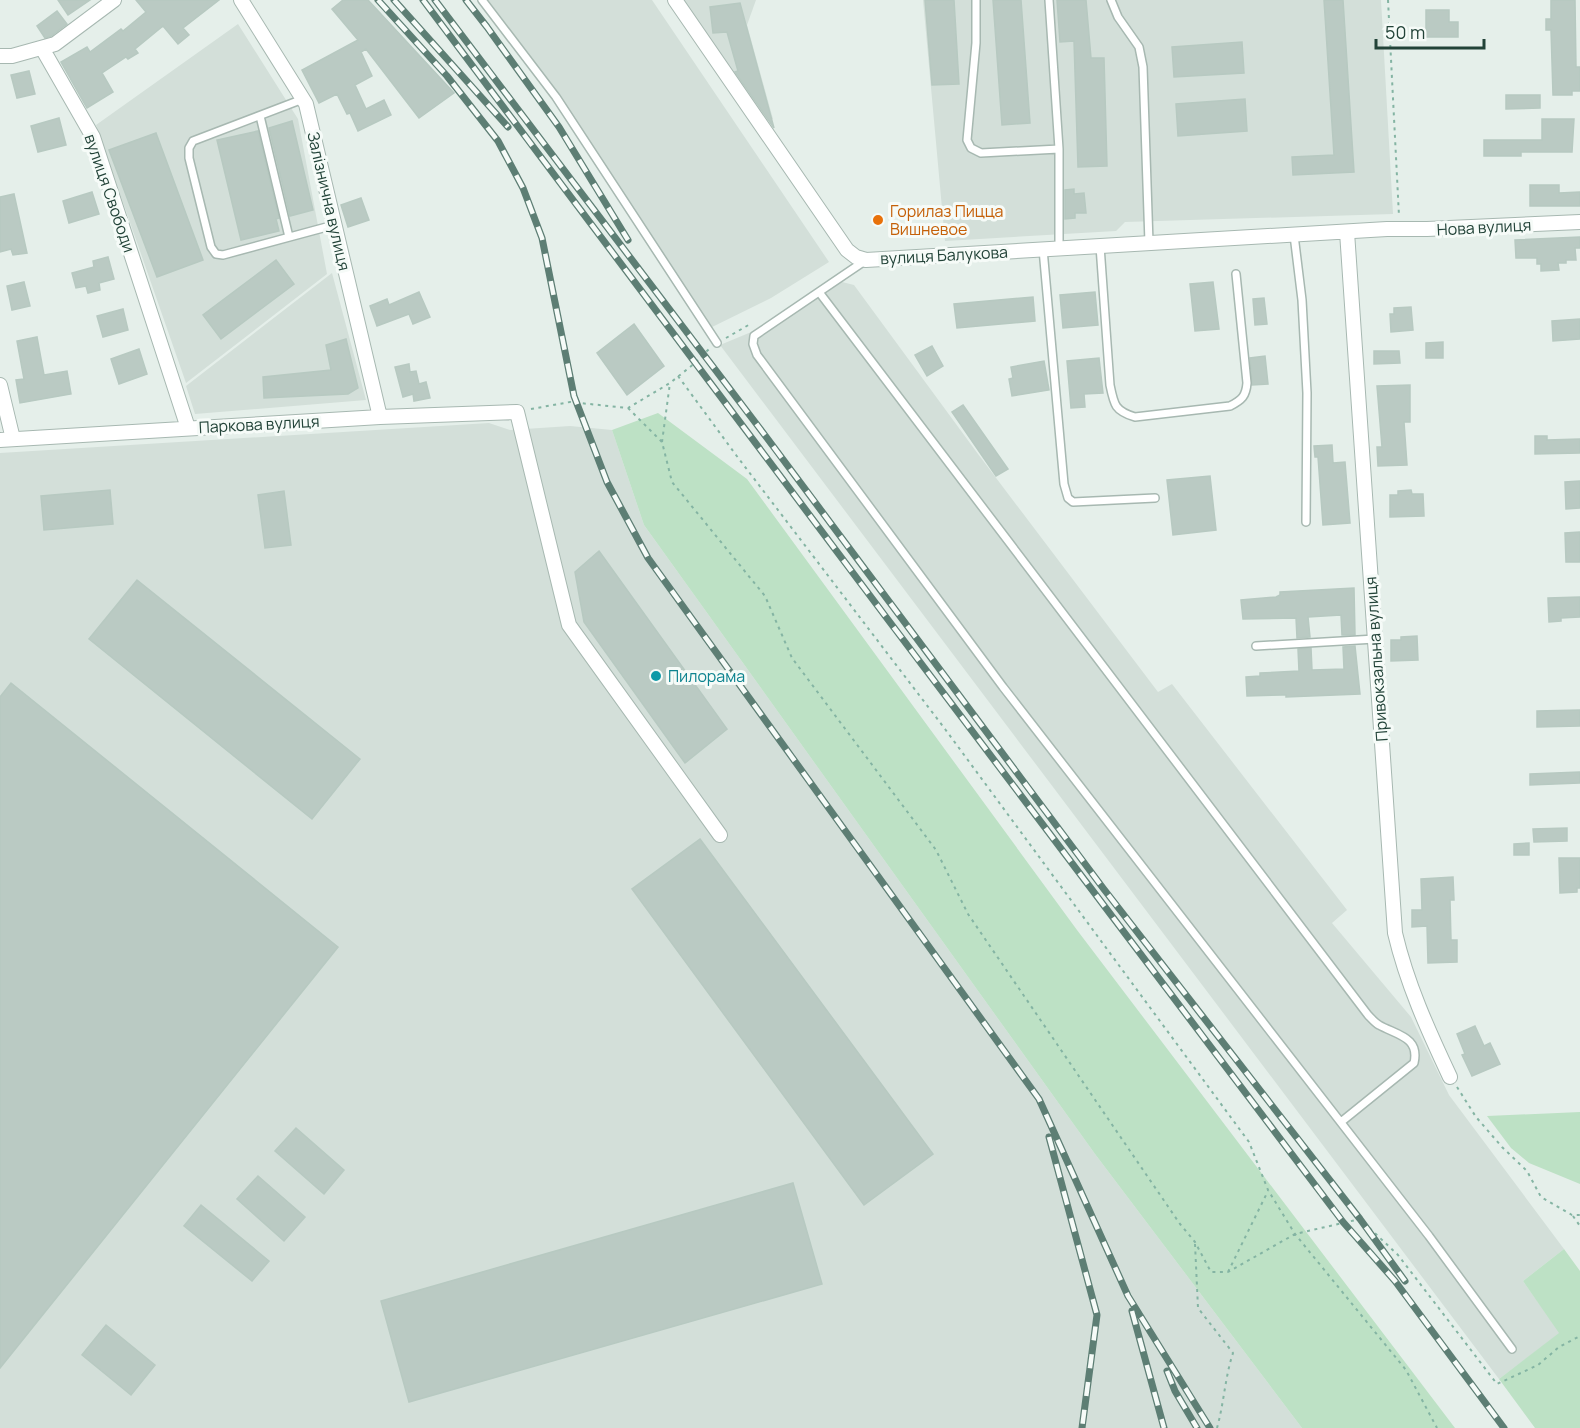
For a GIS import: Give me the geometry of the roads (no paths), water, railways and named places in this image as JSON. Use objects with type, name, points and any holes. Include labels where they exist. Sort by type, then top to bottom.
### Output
[{"type":"street","points":[[0,56],[12,56],[55,44],[114,0]]},
{"type":"street","name":"Залізнична вулиця","points":[[241,0],[306,104],[380,417]]},
{"type":"street","name":"вулиця Балукова","points":[[675,0],[847,250],[856,257],[866,260],[1347,232]]},
{"type":"street","name":"вулиця Свободи","points":[[42,48],[93,136],[188,428]]},
{"type":"street","name":"Нова вулиця","points":[[1347,232],[1580,222]]},
{"type":"street","name":"Привокзальна вулиця","points":[[1347,232],[1395,933],[1402,965],[1423,1020],[1450,1077]]},
{"type":"street","points":[[0,385],[6,439]]},
{"type":"street","name":"Паркова вулиця","points":[[6,439],[380,417],[517,412],[568,625],[720,835]]},
{"type":"lane","points":[[482,0],[556,97],[717,343]]},
{"type":"lane","points":[[976,0],[976,43],[967,140],[971,148],[981,153],[1059,149]]},
{"type":"lane","points":[[1048,0],[1059,149],[1059,248]]},
{"type":"lane","points":[[1111,0],[1118,17],[1139,47],[1143,67],[1149,243]]},
{"type":"lane","points":[[303,99],[193,141],[189,148],[189,158],[211,247],[216,254],[223,255],[334,225]]},
{"type":"lane","points":[[260,116],[289,237]]},
{"type":"lane","points":[[1294,235],[1302,300],[1307,393],[1306,522]]},
{"type":"lane","points":[[1100,246],[1113,401],[1121,413],[1135,417],[1230,406],[1240,401],[1246,394],[1247,383],[1236,274]]},
{"type":"lane","points":[[1043,249],[1064,484],[1068,498],[1073,502],[1155,498]]},
{"type":"lane","points":[[866,260],[754,336],[753,344],[757,355],[1003,687],[1429,1236],[1512,1349]]},
{"type":"lane","points":[[819,292],[1368,1015],[1378,1024],[1411,1043],[1416,1053],[1414,1063],[1341,1122]]},
{"type":"lane","points":[[1256,646],[1375,639]]},
{"type":"railway","points":[[378,0],[447,76],[498,141],[523,188],[542,238],[574,396],[607,482],[648,558],[1039,1099],[1128,1296],[1210,1428]]},
{"type":"railway","points":[[394,0],[508,127]]},
{"type":"railway","points":[[423,0],[1343,1222],[1395,1281],[1504,1428]]},
{"type":"railway","points":[[435,0],[767,438],[1103,888],[1360,1219],[1405,1281]]},
{"type":"railway","points":[[466,0],[559,127],[628,240]]},
{"type":"railway","points":[[1049,1137],[1097,1315],[1082,1428]]},
{"type":"railway","points":[[1132,1311],[1164,1428]]},
{"type":"railway","points":[[1167,1371],[1175,1391],[1197,1428]]},
{"type":"place","name":"Горилаз Пицца Вишневое","points":[[878,220]]},
{"type":"place","name":"Пилорама","points":[[656,676]]}]
